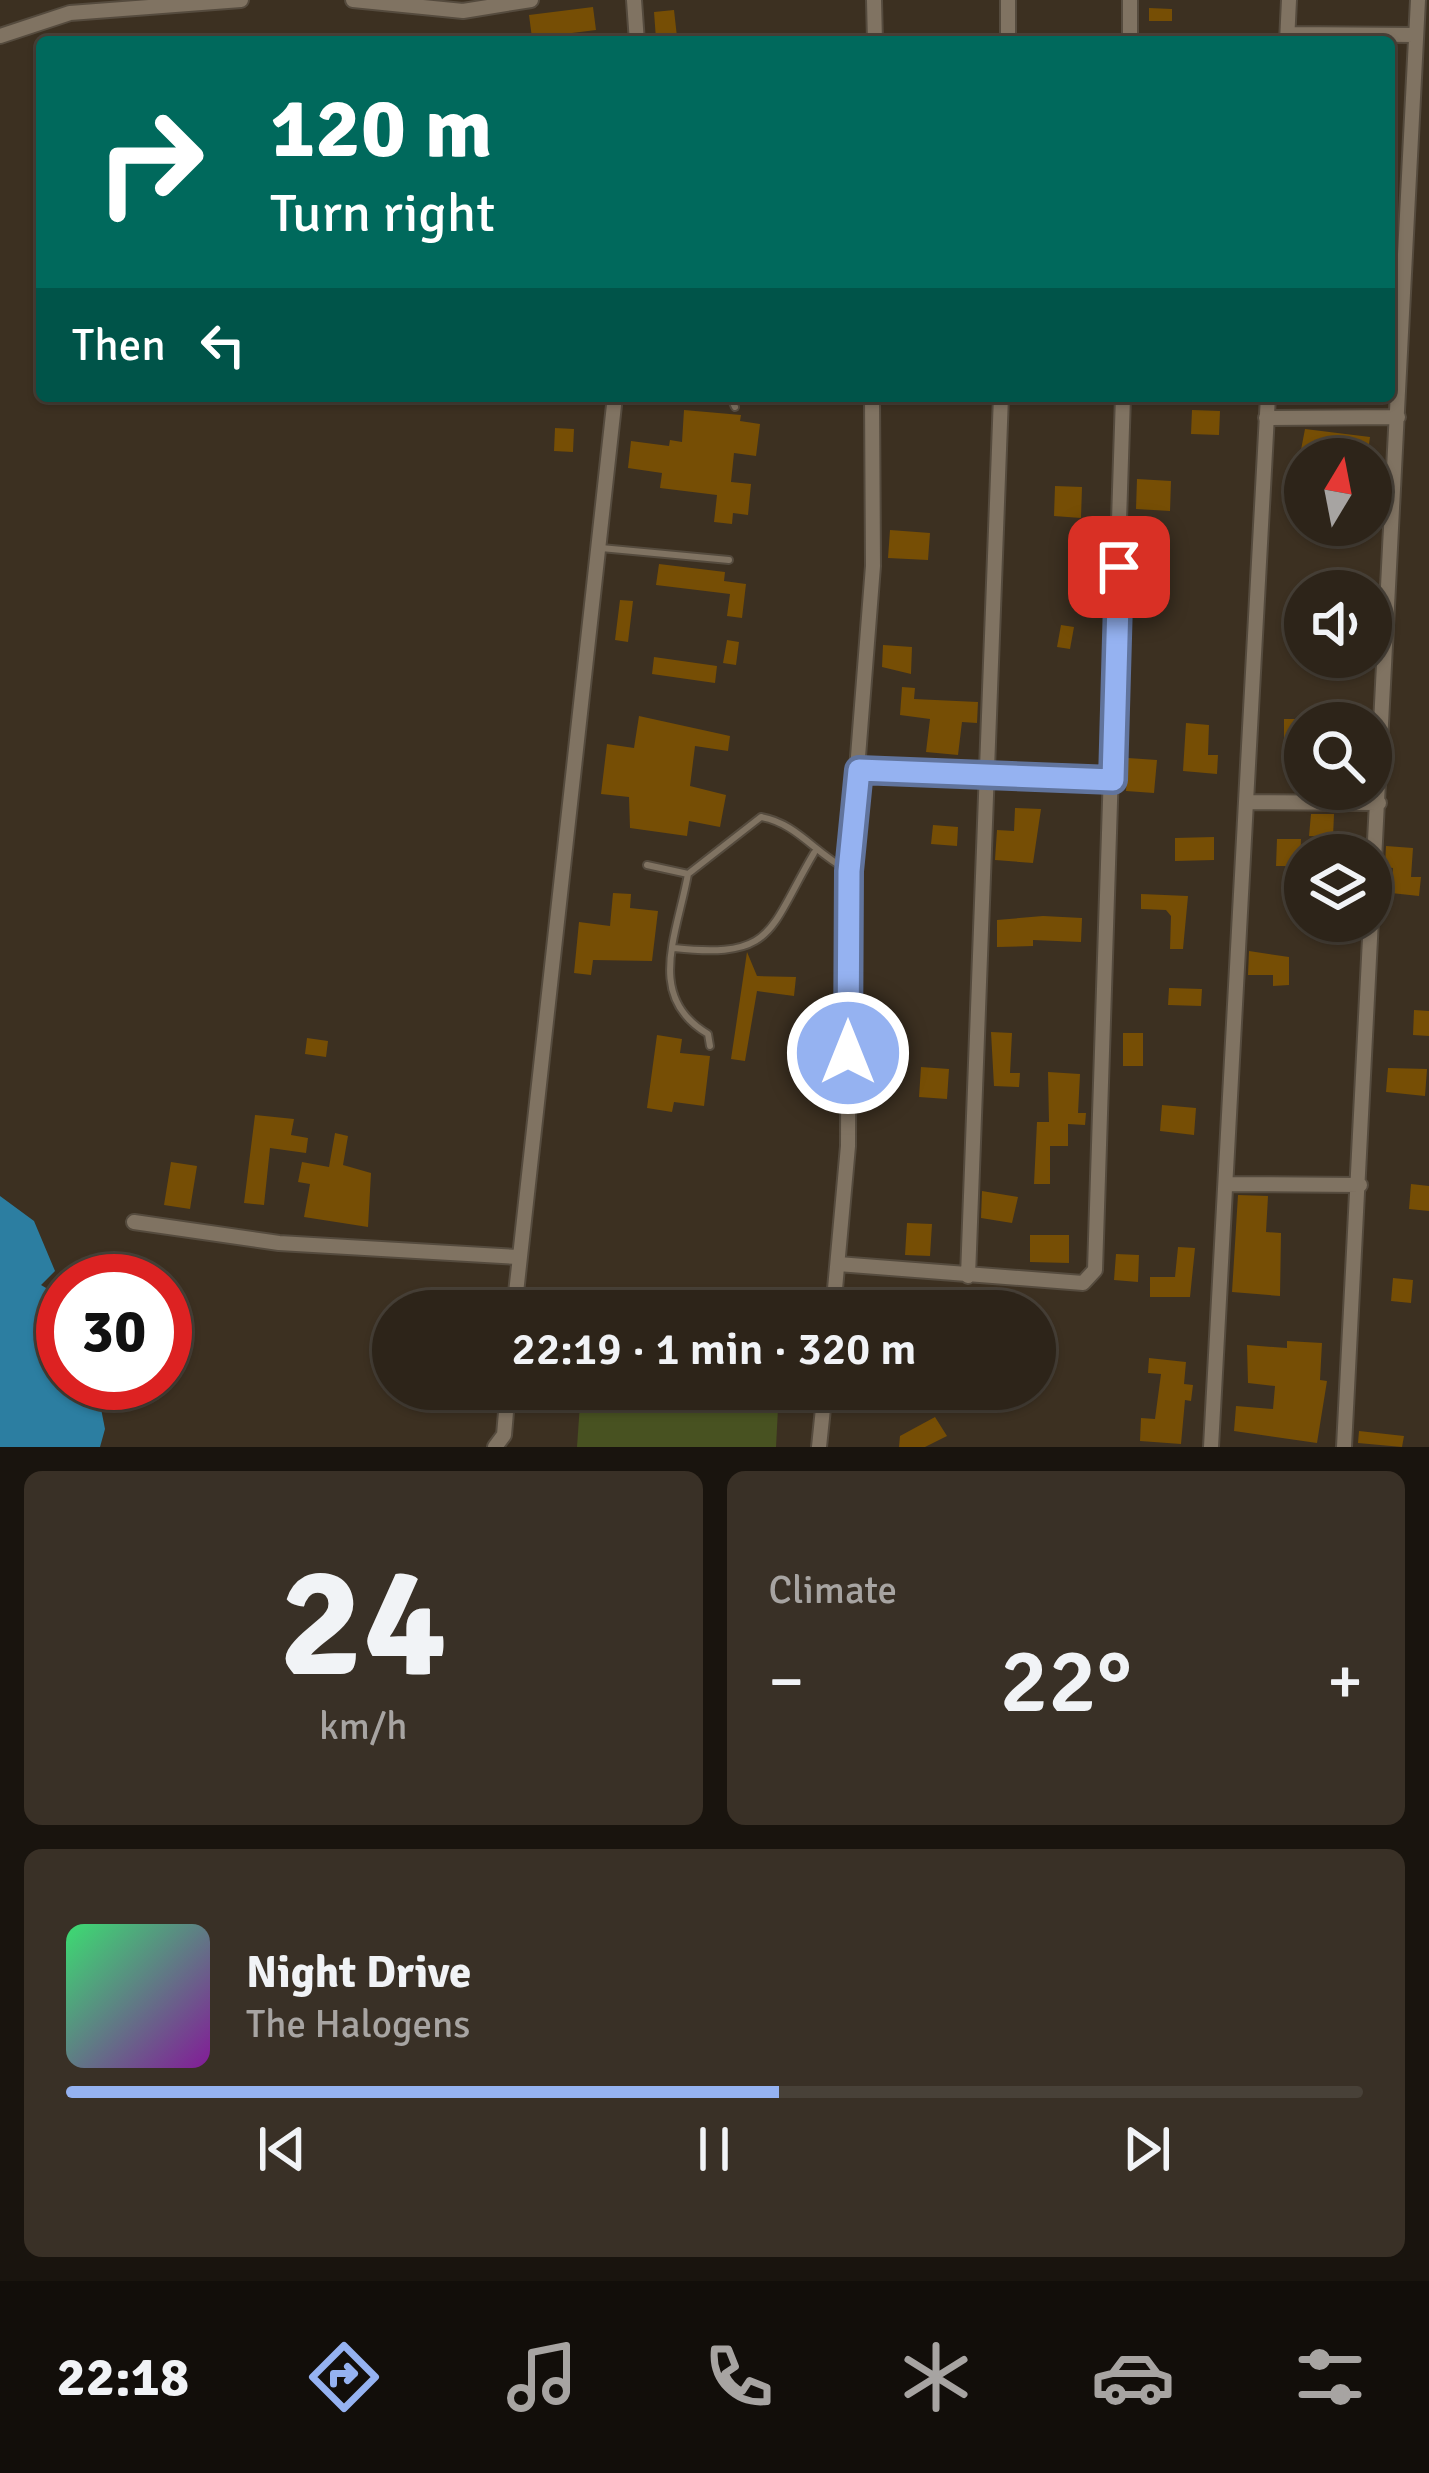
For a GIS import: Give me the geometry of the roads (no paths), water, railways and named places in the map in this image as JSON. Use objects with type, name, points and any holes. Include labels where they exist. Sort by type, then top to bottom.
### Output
[{"type":"street","points":[[0,35],[69,6],[241,0]]},
{"type":"street","points":[[352,0],[463,11],[531,0]]},
{"type":"street","points":[[634,0],[637,36]]},
{"type":"street","points":[[874,0],[875,36]]},
{"type":"street","points":[[1008,0],[1008,36]]},
{"type":"street","points":[[1130,0],[1130,36]]},
{"type":"street","points":[[1287,36],[1289,0]]},
{"type":"street","points":[[1383,702],[1418,0]]},
{"type":"street","points":[[1373,36],[1416,35]]},
{"type":"street","points":[[516,1290],[614,402]]},
{"type":"street","points":[[835,1290],[848,1146],[849,871],[872,566],[872,402]]},
{"type":"street","points":[[968,1276],[1001,402]]},
{"type":"street","points":[[838,1264],[1083,1283],[1095,1270],[1123,402]]},
{"type":"street","points":[[1211,1447],[1268,402]]},
{"type":"street","points":[[1267,418],[1398,417]]},
{"type":"street","points":[[859,770],[1113,780]]},
{"type":"street","points":[[1247,802],[1284,802]]},
{"type":"street","points":[[1344,1447],[1378,810]]},
{"type":"street","points":[[1226,1184],[1360,1185]]},
{"type":"street","points":[[134,1222],[279,1243],[518,1257]]},
{"type":"street","points":[[495,1447],[504,1435],[506,1410]]},
{"type":"street","points":[[819,1447],[823,1410]]},
{"type":"lane","points":[[733,402],[736,407]]},
{"type":"lane","points":[[597,548],[729,560]]},
{"type":"lane","points":[[710,1046],[708,1034],[684,1020],[667,990],[688,874],[761,817],[802,835],[814,853],[849,871]]},
{"type":"lane","points":[[674,948],[728,954],[767,937],[814,853]]},
{"type":"lane","points":[[647,866],[688,874]]},
{"type":"water","points":[[0,1196],[34,1221],[48,1254],[36,1254],[36,1410],[101,1410],[105,1429],[100,1447],[0,1447]]}]
